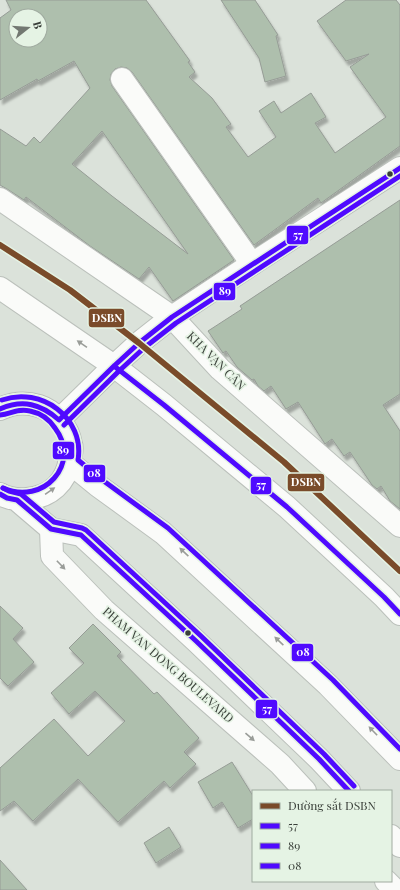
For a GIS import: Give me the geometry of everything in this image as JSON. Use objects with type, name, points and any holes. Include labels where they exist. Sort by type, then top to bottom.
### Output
[{"type":"main road","points":[[122,79],[252,264]]},
{"type":"main road","points":[[59,420],[114,366],[172,317],[400,168]]},
{"type":"main road","name":"KHA VẠN CÂN","points":[[0,199],[172,317],[220,369],[400,526]]},
{"type":"main road","points":[[0,288],[114,366],[164,405],[287,507],[384,597],[400,614]]},
{"type":"main road","points":[[0,408],[24,403],[33,404],[49,411],[65,428],[71,443],[72,452],[67,471],[63,479],[54,489],[38,497],[9,497]]},
{"type":"main road","points":[[70,463],[97,485],[163,533],[328,685],[400,759]]},
{"type":"main road","points":[[9,497],[51,529],[81,535],[196,641],[319,759],[348,790]]},
{"type":"main road","name":"PHAM VAN DONG BOULEVARD","points":[[51,529],[52,556],[104,610],[280,764],[304,790]]},
{"type":"main road","points":[[392,837],[400,846]]},
{"type":"main road","points":[[387,882],[395,890]]},
{"type":"building","points":[[6,0],[146,0],[190,61],[188,62],[195,72],[189,77],[212,98],[231,124],[226,127],[248,157],[276,137],[259,111],[274,101],[281,113],[311,93],[326,117],[315,123],[335,153],[386,117],[350,67],[369,54],[346,61],[317,21],[346,0],[396,0],[400,5],[400,146],[321,203],[318,198],[254,245],[132,72],[127,68],[121,67],[115,69],[111,74],[110,80],[112,86],[234,260],[173,301],[149,267],[139,279],[90,246],[26,197],[24,200],[0,185],[0,129],[26,146],[34,137],[40,143],[90,88],[74,61],[38,81],[37,79],[0,100],[0,18],[8,12],[8,48],[48,48],[48,8],[10,8]],"holes":[[[102,131],[188,254],[72,164]]]},
{"type":"building","points":[[221,0],[255,0],[278,35],[276,36],[286,76],[265,82],[259,58]]},
{"type":"building","points":[[400,200],[400,394],[383,405],[400,431],[400,509],[390,501],[381,486],[377,489],[372,485],[350,452],[344,456],[332,439],[325,444],[298,402],[286,409],[271,386],[264,391],[258,386],[254,379],[252,380],[237,367],[226,351],[223,353],[208,331],[242,309],[240,306]]},
{"type":"building","points":[[0,606],[23,628],[13,639],[34,662],[8,686],[0,678]]},
{"type":"building","points":[[93,624],[121,652],[117,656],[154,694],[157,692],[199,738],[184,752],[196,764],[170,788],[164,781],[118,822],[78,779],[33,821],[14,801],[0,811],[0,768],[54,719],[88,756],[125,721],[95,691],[69,714],[51,693],[84,663],[69,648]]},
{"type":"building","points":[[232,762],[252,794],[252,820],[238,828],[222,802],[213,808],[198,782]]},
{"type":"building","points":[[169,827],[181,847],[156,863],[144,843]]},
{"type":"building","points":[[0,860],[27,890],[0,890]]},
{"type":"rail line","name":"ĐSBN","points":[[0,245],[70,290],[139,343],[284,462],[400,571]]},
{"type":"transit line","name":"57","points":[[0,409],[16,404],[31,405],[45,410],[59,420],[139,343],[172,317],[400,168]]},
{"type":"transit line","name":"89","points":[[64,425],[144,348],[176,323],[400,176]]},
{"type":"transit line","name":"57","points":[[114,366],[164,405],[287,507],[384,597],[400,614]]},
{"type":"transit line","name":"08","points":[[2,400],[17,397],[31,398],[45,402],[57,409],[67,419],[75,431],[78,445],[78,460],[101,479],[168,528],[333,680],[400,749]]},
{"type":"transit line","name":"89","points":[[0,415],[25,410],[37,413],[44,417],[55,428],[62,442],[64,455],[61,468],[54,478],[44,486],[32,491],[18,492],[3,488]]},
{"type":"transit line","name":"08","points":[[3,488],[21,494],[54,522],[86,530],[201,636],[324,754],[354,786]]},
{"type":"transit line","name":"57","points":[[0,494],[7,498],[17,500],[51,529],[81,535],[196,641],[319,759],[348,790]]}]
